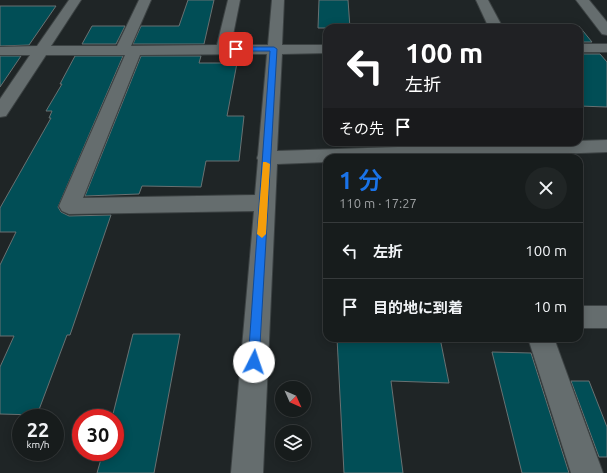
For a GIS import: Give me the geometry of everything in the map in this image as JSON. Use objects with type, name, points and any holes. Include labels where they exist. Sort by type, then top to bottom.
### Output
[{"type":"street","points":[[0,112],[76,0]]},
{"type":"street","points":[[145,0],[128,50],[69,206],[264,203]]},
{"type":"street","points":[[223,49],[234,0]]},
{"type":"street","points":[[246,473],[266,158],[278,0]]},
{"type":"street","points":[[482,0],[494,24]]},
{"type":"street","points":[[582,0],[607,30]]},
{"type":"street","points":[[583,48],[607,48]]},
{"type":"street","points":[[0,50],[323,49]]},
{"type":"street","points":[[380,154],[607,146]]},
{"type":"street","points":[[266,158],[323,156]]},
{"type":"street","points":[[583,317],[607,317]]},
{"type":"street","points":[[542,342],[587,473]]},
{"type":"building","points":[[188,0],[214,0],[204,44],[133,44],[141,26],[179,26]]},
{"type":"building","points":[[319,0],[348,0],[350,24],[323,24],[323,28],[318,28]]},
{"type":"building","points":[[0,6],[56,6],[29,45],[0,46]]},
{"type":"building","points":[[92,26],[125,26],[116,44],[82,44]]},
{"type":"building","points":[[583,31],[592,42],[583,42]]},
{"type":"building","points":[[583,54],[600,54],[607,62],[607,107],[583,106]]},
{"type":"building","points":[[0,56],[21,56],[0,87]]},
{"type":"building","points":[[75,56],[123,56],[58,207],[61,212],[69,216],[111,215],[70,335],[67,335],[39,409],[12,409],[12,414],[0,414],[0,367],[14,336],[0,336],[0,265],[16,232],[0,232],[0,208],[51,118],[49,118],[52,111],[46,111],[62,84],[60,84]]},
{"type":"building","points":[[141,56],[201,56],[199,63],[237,63],[227,116],[244,116],[239,161],[206,161],[201,187],[142,186],[139,194],[85,196]]},
{"type":"building","points":[[133,334],[180,334],[154,473],[97,473],[100,461],[124,461],[124,409],[114,409]]},
{"type":"building","points":[[337,342],[441,342],[449,383],[391,381],[403,473],[344,473]]},
{"type":"building","points":[[492,352],[531,353],[569,473],[522,473]]},
{"type":"building","points":[[571,381],[589,381],[607,427],[607,457],[599,457]]},
{"type":"slow traffic","points":[[262,234],[266,164]]},
{"type":"route","points":[[236,49],[274,49],[254,362]]}]
